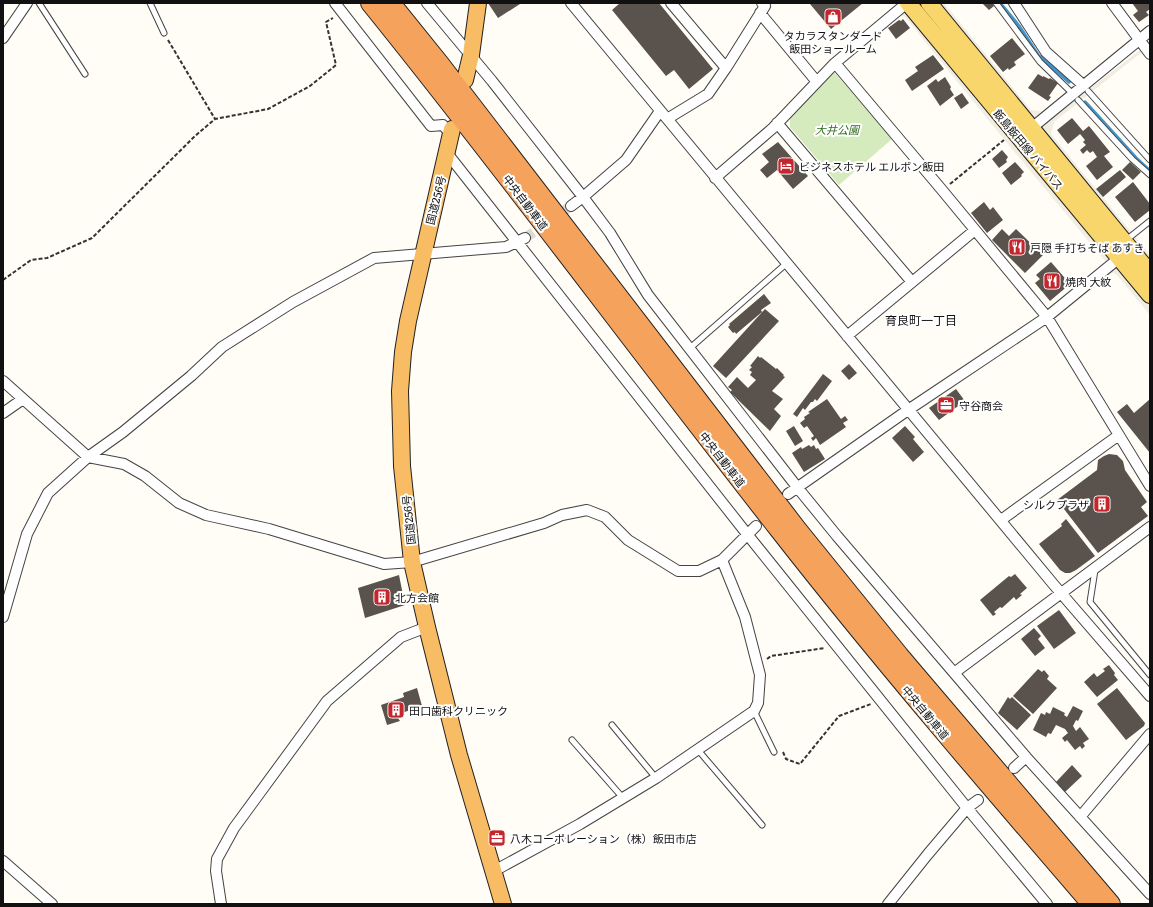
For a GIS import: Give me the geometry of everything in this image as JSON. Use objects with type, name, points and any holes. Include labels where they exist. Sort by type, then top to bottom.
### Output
[{"type":"highway","name":"中央自動車道","points":[[370,3],[431,78],[668,389],[785,539],[888,666],[1091,904]]},
{"type":"highway","name":"中央自動車道","points":[[392,3],[798,530],[900,656],[1111,904]]},
{"type":"highway","points":[[465,80],[471,55],[478,3]]},
{"type":"highway","name":"国道256号","points":[[452,132],[423,253],[408,321],[403,352],[400,391],[402,466],[412,562],[459,755],[503,904]]},
{"type":"highway","points":[[1090,880],[1122,904]]},
{"type":"main road","name":"飯島飯田線 バイパス","points":[[907,3],[1012,138],[1127,248],[1150,273]]},
{"type":"main road","name":"飯島飯田線 バイパス","points":[[929,3],[1127,248],[1150,295]]},
{"type":"street","points":[[5,32],[27,3]]},
{"type":"street","points":[[335,3],[430,126],[443,125],[452,132]]},
{"type":"street","points":[[427,3],[471,55],[583,197],[610,233],[648,295],[797,487],[1026,757],[1150,894]]},
{"type":"street","points":[[571,3],[908,410],[1150,696]]},
{"type":"street","points":[[671,3],[726,68]]},
{"type":"street","points":[[715,178],[777,123],[835,62],[907,3]]},
{"type":"street","points":[[1014,3],[1046,52],[1086,88]]},
{"type":"street","points":[[1112,3],[1150,54]]},
{"type":"street","points":[[667,119],[708,94],[726,68],[761,8],[817,82]]},
{"type":"street","points":[[1012,138],[1031,128],[1086,88],[1150,31]]},
{"type":"street","points":[[835,62],[1047,317],[1150,486]]},
{"type":"street","points":[[571,206],[626,160],[660,111]]},
{"type":"street","points":[[777,123],[912,282]]},
{"type":"street","points":[[447,153],[520,240],[747,534],[880,701],[1047,904]]},
{"type":"street","points":[[847,336],[975,230]]},
{"type":"street","points":[[3,618],[27,534],[48,493],[88,457],[123,432],[192,376],[222,347],[293,302],[374,258],[506,247],[520,240]]},
{"type":"street","points":[[788,494],[908,410],[1047,317],[1127,248]]},
{"type":"street","points":[[3,382],[88,457],[124,464],[145,476],[179,503],[206,515],[269,529],[384,564],[412,562],[544,523],[562,515],[587,510],[605,517],[628,540],[678,571],[699,571],[722,560],[756,526]]},
{"type":"street","points":[[3,413],[23,399]]},
{"type":"street","points":[[1001,520],[1119,435]]},
{"type":"street","points":[[954,673],[1150,527]]},
{"type":"street","points":[[494,871],[580,824],[656,778],[754,711],[758,702],[760,675],[745,617],[722,560]]},
{"type":"street","points":[[221,904],[216,871],[217,859],[234,828],[327,701],[401,637],[427,627]]},
{"type":"street","points":[[1080,817],[1150,734]]},
{"type":"street","points":[[1014,768],[1026,757]]},
{"type":"street","points":[[888,904],[967,808],[978,800]]},
{"type":"street","points":[[3,861],[52,904]]},
{"type":"lane","points":[[39,3],[85,74]]},
{"type":"lane","points":[[150,3],[164,34]]},
{"type":"lane","points":[[996,3],[1040,62],[1075,96],[1132,159],[1150,175]]},
{"type":"lane","points":[[1086,88],[1150,160]]},
{"type":"lane","points":[[1127,248],[1150,222]]},
{"type":"lane","points":[[689,349],[787,263]]},
{"type":"lane","points":[[1096,567],[1090,602],[1150,675]]},
{"type":"lane","points":[[754,711],[774,752]]},
{"type":"lane","points":[[612,725],[656,778]]},
{"type":"lane","points":[[572,740],[623,798]]},
{"type":"lane","points":[[698,750],[762,825]]},
{"type":"path","points":[[3,280],[31,260],[47,258],[92,238],[195,136],[215,119],[268,109],[310,86],[336,65],[326,22],[343,14]]},
{"type":"path","points":[[164,34],[215,119]]},
{"type":"path","points":[[942,190],[1012,138]]},
{"type":"path","points":[[757,664],[771,656],[826,648],[833,642]]},
{"type":"path","points":[[780,746],[786,759],[800,764],[839,716],[880,701]]},
{"type":"green space","name":"大井公園","points":[[832,73],[835,73],[892,139],[839,185],[790,127],[790,117]]},
{"type":"shaded area","points":[[937,3],[944,3],[1031,110],[1041,111],[1039,114],[1034,118],[1028,116]]},
{"type":"shaded area","points":[[906,10],[1108,255],[1108,259],[1105,263],[1105,261],[905,17],[901,15]]},
{"type":"shaded area","points":[[1140,50],[1142,52],[1054,122],[1051,134],[1150,255],[1150,265],[1042,130],[1043,125]]},
{"type":"shaded area","points":[[1120,268],[1150,305],[1150,315],[1117,275],[1111,272]]},
{"type":"building","points":[[488,3],[519,3],[520,4],[498,18]]},
{"type":"building","points":[[620,3],[659,3],[713,69],[689,89],[674,70],[666,76],[612,10]]},
{"type":"building","name":"タカラスタンダード 飯田ショールーム","points":[[863,3],[831,29],[810,4]]},
{"type":"building","points":[[982,3],[992,3],[994,6],[989,10]]},
{"type":"building","points":[[1132,3],[1150,3],[1150,9],[1146,12],[1149,15],[1139,22],[1133,15],[1138,11]]},
{"type":"building","points":[[903,19],[910,28],[896,39],[888,28],[899,20],[901,21]]},
{"type":"building","points":[[1012,38],[1025,54],[1014,62],[1016,65],[1003,72],[990,56]]},
{"type":"building","points":[[933,55],[944,69],[912,91],[905,80],[918,71],[915,67]]},
{"type":"building","points":[[1038,74],[1049,79],[1050,78],[1058,83],[1049,96],[1051,97],[1048,101],[1028,88]]},
{"type":"building","points":[[945,77],[954,95],[940,106],[927,86],[936,79],[938,82]]},
{"type":"building","points":[[962,93],[969,103],[961,109],[954,98]]},
{"type":"building","points":[[1072,118],[1083,131],[1089,126],[1110,152],[1104,156],[1113,167],[1097,180],[1086,166],[1097,157],[1093,151],[1090,153],[1087,150],[1083,154],[1080,150],[1086,145],[1083,142],[1085,140],[1080,134],[1068,144],[1057,130]]},
{"type":"building","name":"ビジネスホテル エルボン飯田","points":[[778,142],[808,176],[793,189],[777,170],[767,178],[760,170],[769,162],[762,154]]},
{"type":"building","points":[[1002,150],[1008,157],[1006,160],[1007,162],[999,168],[992,159]]},
{"type":"building","points":[[1015,162],[1024,172],[1021,175],[1022,176],[1011,185],[1002,173]]},
{"type":"building","points":[[1130,162],[1141,172],[1133,180],[1122,170]]},
{"type":"building","points":[[1120,170],[1126,177],[1103,197],[1096,189]]},
{"type":"building","points":[[1133,182],[1150,204],[1150,210],[1135,222],[1115,197]]},
{"type":"building","points":[[984,202],[990,210],[993,207],[1003,220],[987,233],[971,213]]},
{"type":"building","name":"戸隠 手打ちそば あすき","points":[[1002,229],[1009,236],[1016,229],[1043,255],[1025,273],[992,240]]},
{"type":"building","name":"焼肉 大紋","points":[[1051,262],[1070,284],[1050,301],[1035,283],[1040,279],[1036,275]]},
{"type":"building","points":[[764,294],[771,303],[761,310],[762,312],[736,334],[735,332],[733,333],[728,327],[730,325],[729,324]]},
{"type":"building","points":[[765,309],[779,321],[726,378],[713,366]]},
{"type":"building","points":[[758,356],[776,369],[777,368],[785,377],[772,391],[783,399],[774,409],[781,416],[770,431],[730,392],[732,390],[728,387],[737,377],[748,388],[756,380],[750,375],[752,372],[749,370],[752,367],[750,366]]},
{"type":"building","points":[[849,364],[857,373],[849,380],[841,371]]},
{"type":"building","points":[[823,374],[832,381],[817,401],[815,399],[811,402],[805,410],[803,408],[797,417],[793,414]]},
{"type":"building","name":"守谷商会","points":[[956,389],[965,401],[939,420],[929,408]]},
{"type":"building","points":[[827,399],[841,419],[845,416],[848,420],[843,423],[846,427],[820,445],[816,438],[813,441],[811,438],[814,436],[807,426],[804,428],[800,423],[805,419],[804,417],[810,413],[808,412]]},
{"type":"building","points":[[1150,399],[1150,453],[1117,412],[1127,404],[1134,413]]},
{"type":"building","points":[[794,426],[803,441],[795,446],[786,431]]},
{"type":"building","points":[[905,426],[915,437],[913,439],[924,452],[913,462],[892,438]]},
{"type":"building","points":[[809,445],[811,447],[814,445],[816,449],[818,448],[825,459],[804,472],[792,453],[801,447],[802,449]]},
{"type":"building","name":"シルクプラザ","points":[[1109,454],[1117,455],[1123,461],[1125,470],[1147,502],[1141,507],[1148,516],[1098,553],[1057,500],[1097,470],[1098,460]]},
{"type":"building","name":"シルクプラザ","points":[[1066,519],[1095,556],[1070,573],[1065,573],[1060,570],[1039,544],[1062,526],[1061,524]]},
{"type":"building","points":[[1015,574],[1027,588],[1016,600],[1014,597],[1002,608],[1000,607],[994,612],[996,614],[993,616],[980,600],[1009,576],[1011,577]]},
{"type":"building","name":"北方会館","points":[[399,575],[405,605],[365,618],[358,588]]},
{"type":"building","points":[[1059,610],[1076,633],[1054,649],[1037,626]]},
{"type":"building","points":[[1034,628],[1041,636],[1038,639],[1045,648],[1035,656],[1021,639]]},
{"type":"building","points":[[1109,665],[1118,680],[1097,697],[1084,682],[1094,673],[1097,677],[1105,671],[1103,669]]},
{"type":"building","points":[[1038,669],[1042,672],[1044,670],[1049,676],[1047,679],[1057,688],[1033,714],[1013,696]]},
{"type":"building","name":"田口歯科クリニック","points":[[417,688],[422,706],[396,715],[400,721],[387,725],[381,705],[404,697],[403,693]]},
{"type":"building","points":[[1117,688],[1145,723],[1144,726],[1126,740],[1097,704]]},
{"type":"building","points":[[1008,697],[1010,699],[1012,697],[1031,715],[1017,730],[998,713]]},
{"type":"building","points":[[1073,706],[1083,711],[1078,721],[1076,720],[1073,726],[1076,731],[1080,727],[1089,739],[1083,743],[1085,746],[1082,749],[1080,746],[1075,750],[1067,740],[1065,742],[1062,738],[1068,733],[1065,729],[1056,725],[1051,734],[1048,733],[1046,737],[1033,730],[1041,713],[1045,715],[1046,712],[1050,714],[1053,707],[1065,713],[1064,715],[1067,717]]},
{"type":"building","points":[[1072,765],[1082,776],[1065,792],[1056,782]]},
{"type":"waterway","points":[[1000,3],[1019,26],[1038,55],[1069,82]]},
{"type":"waterway","points":[[1085,102],[1136,158],[1150,171]]},
{"type":"tunnel","points":[[525,238],[571,206]]},
{"type":"place","name":"タカラスタンダード 飯田ショールーム","points":[[833,17]]},
{"type":"place","name":"ビジネスホテル エルボン飯田","points":[[786,166]]},
{"type":"place","name":"戸隠 手打ちそば あすき","points":[[1017,247]]},
{"type":"place","name":"焼肉 大紋","points":[[1052,281]]},
{"type":"place","name":"守谷商会","points":[[946,405]]},
{"type":"place","name":"シルクプラザ","points":[[1102,504]]},
{"type":"place","name":"北方会館","points":[[382,597]]},
{"type":"place","name":"田口歯科クリニック","points":[[396,710]]},
{"type":"place","name":"八木コーポレーション（株）飯田市店","points":[[497,838]]},
{"type":"district","name":"育良町一丁目","points":[[921,320]]}]
